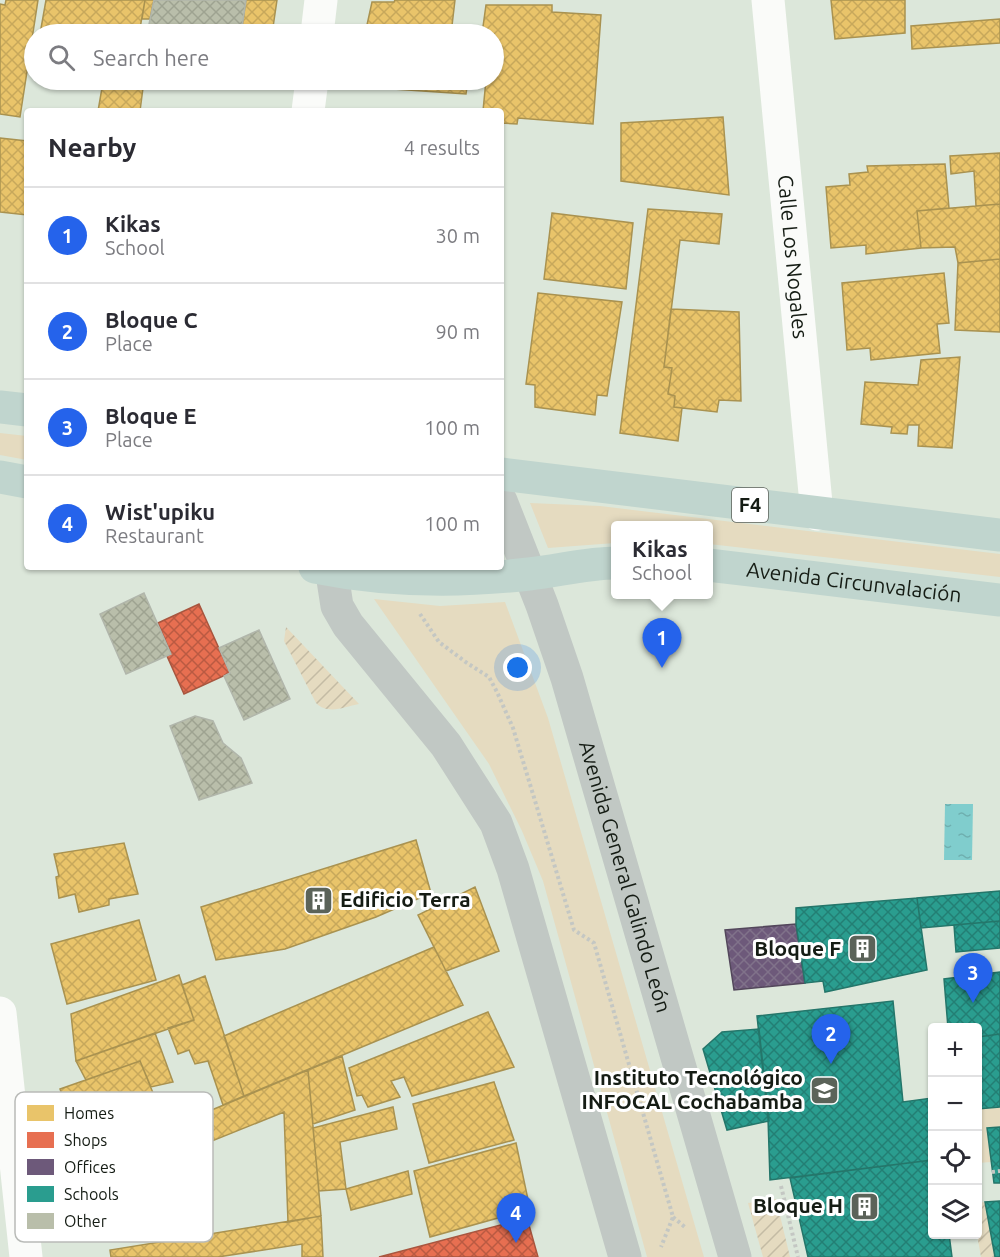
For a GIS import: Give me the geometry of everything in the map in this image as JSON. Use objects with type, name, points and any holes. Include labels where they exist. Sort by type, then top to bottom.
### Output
[{"type":"highway","points":[[0,407],[24,410]]},
{"type":"highway","name":"F4","points":[[504,474],[1000,535]]},
{"type":"highway","points":[[0,477],[24,481]]},
{"type":"highway","points":[[338,570],[381,577],[455,579],[529,574],[611,564]]},
{"type":"highway","name":"Avenida Circunvalación","points":[[713,566],[1000,600]]},
{"type":"main road","name":"Avenida General Galindo León","points":[[504,509],[567,678],[735,1257]]},
{"type":"main road","points":[[327,570],[337,606],[348,625],[447,745],[496,823],[513,869],[625,1257]]},
{"type":"street","points":[[318,24],[321,0]]},
{"type":"street","name":"Calle Los Nogales","points":[[768,0],[817,514]]},
{"type":"street","points":[[308,108],[311,90]]},
{"type":"street","points":[[0,1013],[15,1154]]},
{"type":"street","points":[[24,1242],[26,1257]]},
{"type":"path","points":[[419,614],[440,642],[489,677],[513,728],[574,930],[594,943],[673,1217],[657,1256]]},
{"type":"path","points":[[992,1172],[1000,1172]]},
{"type":"path","points":[[781,1186],[798,1257]]},
{"type":"path","points":[[673,1217],[686,1226],[689,1237]]},
{"type":"shaded area","points":[[0,433],[24,436],[24,459],[0,455]]},
{"type":"shaded area","points":[[530,503],[600,506],[1000,554],[1000,577],[713,544],[713,521],[611,521],[611,543],[548,548]]},
{"type":"shaded area","points":[[374,599],[440,606],[505,602],[548,718],[704,1257],[647,1257],[543,881],[522,831],[489,764]]},
{"type":"shaded area","points":[[286,627],[359,704],[326,709],[316,703],[284,641]]},
{"type":"shaded area","points":[[1000,1107],[1000,1127],[987,1128],[991,1162],[982,1163],[982,1109]]},
{"type":"shaded area","points":[[776,1199],[790,1257],[763,1257],[748,1203]]},
{"type":"shaded area","points":[[982,1202],[985,1202],[995,1257],[981,1257],[978,1239],[982,1239]]},
{"type":"water","points":[[945,804],[973,804],[972,860],[944,860]]},
{"type":"building: Homes","points":[[6,0],[38,0],[34,24],[24,24],[24,90],[20,117],[0,114],[0,4],[5,5]]},
{"type":"building: Homes","points":[[46,0],[145,0],[141,24],[42,24]]},
{"type":"building: Homes","points":[[145,0],[154,0],[150,19],[142,19]]},
{"type":"building: Homes","points":[[246,0],[277,0],[273,24],[242,24]]},
{"type":"building: Homes","points":[[395,0],[455,0],[452,24],[367,24],[372,2],[394,2]]},
{"type":"building: Homes","points":[[831,0],[905,0],[905,33],[835,39]]},
{"type":"building: Homes","points":[[486,5],[552,5],[552,12],[601,15],[593,124],[518,118],[517,124],[504,123],[504,108],[483,108],[485,90],[504,90],[504,24],[483,24]]},
{"type":"building: Homes","points":[[1000,19],[1000,43],[912,49],[911,26]]},
{"type":"building: Homes","points":[[102,90],[143,90],[140,108],[99,108]]},
{"type":"building: Homes","points":[[408,90],[467,90],[466,94]]},
{"type":"building: Homes","points":[[723,117],[729,195],[621,181],[621,123]]},
{"type":"building: Homes","points":[[0,138],[24,141],[24,215],[0,212]]},
{"type":"building: Homes","points":[[1000,153],[1000,204],[976,206],[974,171],[951,174],[950,156]]},
{"type":"building: Homes","points":[[945,164],[949,208],[917,211],[921,248],[866,254],[866,245],[831,248],[826,187],[850,185],[849,174],[868,172],[867,166]]},
{"type":"building: Homes","points":[[1000,204],[1000,259],[958,263],[955,247],[921,248],[917,211]]},
{"type":"building: Homes","points":[[648,209],[722,214],[719,244],[680,240],[664,367],[672,368],[668,394],[675,396],[674,407],[682,408],[678,441],[620,433]]},
{"type":"building: Homes","points":[[552,213],[633,223],[626,289],[544,279]]},
{"type":"building: Homes","points":[[1000,259],[1000,332],[955,330],[958,263]]},
{"type":"building: Homes","points":[[944,273],[949,323],[937,324],[940,353],[871,360],[870,348],[847,350],[842,283]]},
{"type":"building: Homes","points":[[538,293],[622,302],[607,396],[597,395],[595,415],[535,407],[535,385],[526,384]]},
{"type":"building: Homes","points":[[671,309],[739,312],[741,401],[719,400],[717,412],[674,407],[675,396],[668,394],[672,368],[664,367]]},
{"type":"building: Homes","points":[[960,357],[952,448],[918,446],[919,425],[908,425],[907,434],[891,433],[892,427],[861,424],[865,382],[918,385],[921,360]]},
{"type":"building: Homes","name":"Edificio Terra","points":[[416,840],[431,893],[376,917],[285,949],[216,960],[201,907]]},
{"type":"building: Homes","points":[[124,843],[138,894],[109,899],[109,905],[79,912],[75,894],[59,898],[56,877],[59,876],[54,854]]},
{"type":"building: Homes","points":[[475,887],[499,951],[446,971],[418,915]]},
{"type":"building: Homes","points":[[139,920],[156,980],[67,1004],[51,944]]},
{"type":"building: Homes","points":[[434,947],[463,1005],[244,1096],[224,1036]]},
{"type":"building: Homes","points":[[179,975],[194,1020],[76,1061],[71,1014]]},
{"type":"building: Homes","points":[[205,976],[244,1096],[223,1105],[208,1061],[195,1064],[189,1050],[178,1054],[168,1028],[194,1020],[182,985]]},
{"type":"building: Homes","points":[[488,1012],[514,1067],[412,1096],[404,1077],[391,1081],[400,1097],[368,1107],[362,1095],[357,1096],[349,1068]]},
{"type":"building: Homes","points":[[155,1033],[173,1082],[151,1087],[140,1061],[86,1080],[76,1061]]},
{"type":"building: Homes","points":[[342,1056],[355,1110],[313,1124],[308,1070]]},
{"type":"building: Homes","points":[[140,1061],[153,1092],[61,1092],[60,1089]]},
{"type":"building: Homes","points":[[308,1070],[321,1216],[288,1222],[284,1112],[213,1141],[213,1109]]},
{"type":"building: Homes","points":[[494,1082],[514,1140],[429,1163],[413,1104]]},
{"type":"building: Homes","points":[[393,1107],[397,1129],[340,1142],[346,1189],[319,1191],[313,1128]]},
{"type":"building: Homes","points":[[516,1143],[530,1209],[430,1237],[414,1171]]},
{"type":"building: Homes","points":[[408,1171],[412,1194],[351,1210],[346,1189]]},
{"type":"building: Homes","points":[[321,1216],[323,1257],[302,1257],[302,1244],[218,1257],[111,1257],[110,1250],[160,1242],[213,1242],[213,1233]]},
{"type":"building: Shops","points":[[199,604],[230,673],[184,694],[167,656],[171,654],[158,623]]},
{"type":"building: Shops","points":[[527,1218],[538,1257],[379,1257]]},
{"type":"building: Offices","points":[[796,924],[805,983],[734,990],[725,930]]},
{"type":"building: Schools","points":[[1000,891],[1000,921],[921,928],[917,898]]},
{"type":"building: Schools","name":"Bloque F","points":[[917,898],[927,970],[825,992],[823,981],[805,983],[796,924],[796,908]]},
{"type":"building: Schools","points":[[1000,921],[1000,948],[956,952],[954,925]]},
{"type":"building: Schools","points":[[1000,972],[1000,1034],[982,1036],[982,1023],[948,1023],[944,979]]},
{"type":"building: Schools","points":[[893,1001],[903,1102],[928,1099],[928,1160],[770,1180],[768,1118],[757,1016]]},
{"type":"building: Schools","points":[[759,1029],[769,1121],[727,1130],[703,1049],[722,1032]]},
{"type":"building: Schools","points":[[1000,1034],[1000,1107],[982,1109],[982,1036]]},
{"type":"building: Schools","points":[[1000,1127],[1000,1183],[994,1183],[987,1128]]},
{"type":"building: Schools","name":"Bloque H","points":[[928,1161],[928,1239],[950,1239],[952,1257],[808,1257],[790,1178]]},
{"type":"building: Schools","points":[[1000,1201],[1000,1257],[995,1257],[985,1202]]},
{"type":"building: Other","points":[[154,0],[246,0],[242,24],[149,24]]},
{"type":"building: Other","points":[[144,593],[171,654],[126,674],[100,614]]},
{"type":"building: Other","points":[[259,630],[290,699],[244,720],[224,676],[230,673],[219,648]]},
{"type":"building: Other","points":[[195,716],[213,721],[223,743],[241,758],[252,783],[199,800],[170,726]]},
{"type":"place","name":"Kikas","points":[[662,668]]},
{"type":"place","name":"Edificio Terra","points":[[319,900]]},
{"type":"place","name":"Bloque F","points":[[862,949]]},
{"type":"place","name":"Bloque E","points":[[973,1003]]},
{"type":"place","name":"Bloque C","points":[[831,1064]]},
{"type":"place","name":"Instituto Tecnológico INFOCAL Cochabamba","points":[[824,1090]]},
{"type":"place","name":"Bloque H","points":[[864,1206]]},
{"type":"place","name":"Wist'upiku","points":[[516,1243]]}]
